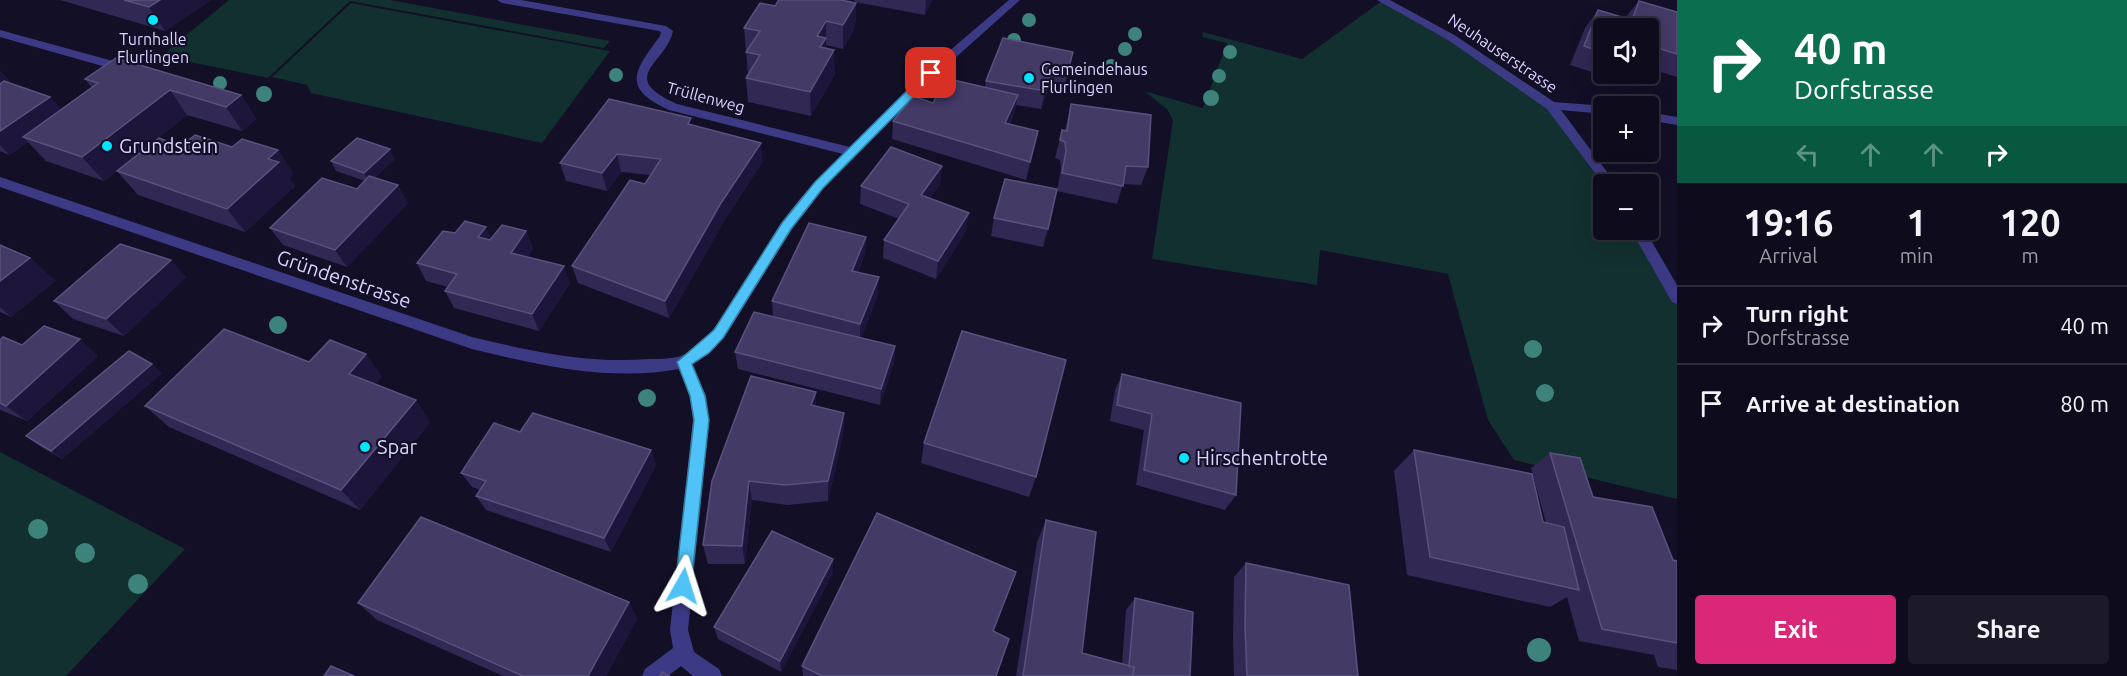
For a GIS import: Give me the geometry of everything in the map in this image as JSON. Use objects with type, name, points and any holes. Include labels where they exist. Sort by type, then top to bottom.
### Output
[{"type":"street","name":"Trüllenweg","points":[[501,0],[663,28],[668,31],[666,36],[647,63],[641,76],[644,87],[653,100],[853,152]]},
{"type":"street","points":[[712,676],[692,666],[682,653],[679,630],[701,420],[698,396],[684,362],[704,349],[719,334],[787,226],[819,185],[931,73],[1015,0]]},
{"type":"street","name":"Neuhauserstrasse","points":[[1382,0],[1452,38],[1551,106],[1602,174]]},
{"type":"street","points":[[0,33],[138,73]]},
{"type":"street","points":[[1551,106],[1593,108]]},
{"type":"street","points":[[1659,118],[1677,121]]},
{"type":"street","name":"Gründenstrasse","points":[[0,182],[472,343],[536,359],[592,366],[634,368],[684,362]]},
{"type":"street","points":[[1644,240],[1677,298]]},
{"type":"street","points":[[652,676],[682,653]]},
{"type":"green space","points":[[229,0],[390,0],[610,41],[604,48],[350,1],[268,78],[161,56]]},
{"type":"green space","points":[[1383,0],[1421,20],[1551,106],[1602,174],[1593,174],[1593,240],[1644,240],[1677,298],[1677,499],[1514,460],[1488,420],[1448,274],[1320,250],[1317,285],[1152,259],[1173,120],[1167,109],[1144,91],[1203,108],[1227,43],[1202,37],[1203,32],[1302,59]]},
{"type":"green space","points":[[351,3],[610,51],[542,143],[311,93],[307,85],[272,77]]},
{"type":"green space","points":[[0,452],[185,549],[66,676],[0,676]]},
{"type":"building","points":[[124,0],[160,0],[149,7]]},
{"type":"building","points":[[779,0],[841,0],[856,3],[843,25],[826,21],[817,36],[826,38],[820,47],[834,50],[810,92],[746,78],[760,55],[746,52],[760,31],[744,28],[760,3],[775,6]]},
{"type":"building","points":[[1639,1],[1677,12],[1677,54],[1659,49],[1659,18],[1633,18]]},
{"type":"building","points":[[1598,10],[1625,18],[1595,18]]},
{"type":"building","points":[[1593,23],[1593,49],[1584,46]]},
{"type":"building","points":[[1003,38],[1073,52],[1068,71],[1053,67],[1045,91],[986,81]]},
{"type":"building","points":[[116,58],[241,95],[226,107],[170,90],[82,157],[23,137],[98,83],[85,79]]},
{"type":"building","points":[[945,78],[1018,95],[1005,123],[1038,131],[1030,162],[893,121],[913,96],[933,103]]},
{"type":"building","points":[[4,81],[50,97],[0,131],[0,84]]},
{"type":"building","points":[[609,99],[691,118],[688,124],[761,143],[721,203],[665,301],[572,266],[630,180],[645,184],[661,159],[617,154],[602,173],[560,163]]},
{"type":"building","points":[[1071,104],[1151,115],[1148,167],[1126,166],[1123,186],[1062,173],[1066,151],[1065,142],[1060,140],[1062,130],[1067,131]]},
{"type":"building","points":[[195,135],[232,147],[242,139],[278,150],[268,159],[279,162],[227,209],[117,171],[159,138],[181,146]]},
{"type":"building","points":[[357,138],[390,149],[364,173],[331,161]]},
{"type":"building","points":[[891,147],[942,166],[921,195],[969,213],[938,261],[884,240],[909,204],[861,186]]},
{"type":"building","points":[[369,176],[398,185],[335,250],[270,228],[322,178],[357,189]]},
{"type":"building","points":[[1005,179],[1057,189],[1048,229],[994,218]]},
{"type":"building","points":[[465,221],[486,227],[478,237],[490,240],[502,225],[526,231],[511,253],[564,266],[532,314],[445,291],[457,274],[417,263],[443,231],[455,233]]},
{"type":"building","points":[[809,223],[866,237],[852,271],[879,277],[860,324],[772,301]]},
{"type":"building","points":[[120,244],[171,260],[106,319],[54,301]]},
{"type":"building","points":[[0,245],[30,258],[0,281]]},
{"type":"building","points":[[754,312],[895,346],[881,389],[735,352]]},
{"type":"building","points":[[44,326],[80,339],[6,406],[0,403],[0,340],[3,337],[22,345]]},
{"type":"building","points":[[224,329],[309,362],[330,340],[366,354],[349,374],[416,400],[341,490],[145,406]]},
{"type":"building","points":[[962,331],[1066,360],[1036,477],[924,443]]},
{"type":"building","points":[[129,351],[152,364],[51,451],[26,436]]},
{"type":"building","name":"Hirschentrotte","points":[[1122,374],[1241,403],[1236,495],[1144,470],[1152,414],[1117,405]]},
{"type":"building","points":[[751,376],[816,392],[811,405],[844,413],[828,481],[785,485],[749,481],[742,546],[703,545],[712,481]]},
{"type":"building","points":[[533,413],[651,450],[604,538],[476,496],[486,481],[461,473],[494,423],[520,432]]},
{"type":"building","points":[[1414,450],[1532,474],[1543,522],[1564,527],[1579,590],[1430,557]]},
{"type":"building","points":[[1550,453],[1580,458],[1593,497],[1652,507],[1673,560],[1677,561],[1677,643],[1602,629]]},
{"type":"building","points":[[877,513],[1016,572],[993,631],[1009,639],[996,676],[822,676],[802,666]]},
{"type":"building","points":[[421,517],[629,602],[588,676],[523,676],[358,603]]},
{"type":"building","points":[[1046,520],[1096,532],[1082,653],[1134,667],[1133,676],[1023,676]]},
{"type":"building","points":[[772,531],[833,559],[780,661],[714,627]]},
{"type":"building","points":[[1246,563],[1349,585],[1358,676],[1247,676]]},
{"type":"building","points":[[1135,598],[1193,612],[1190,676],[1133,676],[1134,667],[1129,666]]},
{"type":"building","points":[[331,666],[354,676],[324,676]]},
{"type":"place","name":"Turnhalle Flurlingen","points":[[153,20]]},
{"type":"place","name":"Gemeindehaus Flurlingen","points":[[1029,78]]},
{"type":"place","name":"Grundstein","points":[[107,146]]},
{"type":"place","name":"Spar","points":[[365,447]]},
{"type":"place","name":"Hirschentrotte","points":[[1184,458]]},
{"type":"route","points":[[683,586],[701,420],[698,396],[684,362],[704,349],[719,334],[787,226],[819,185],[931,73]]}]
